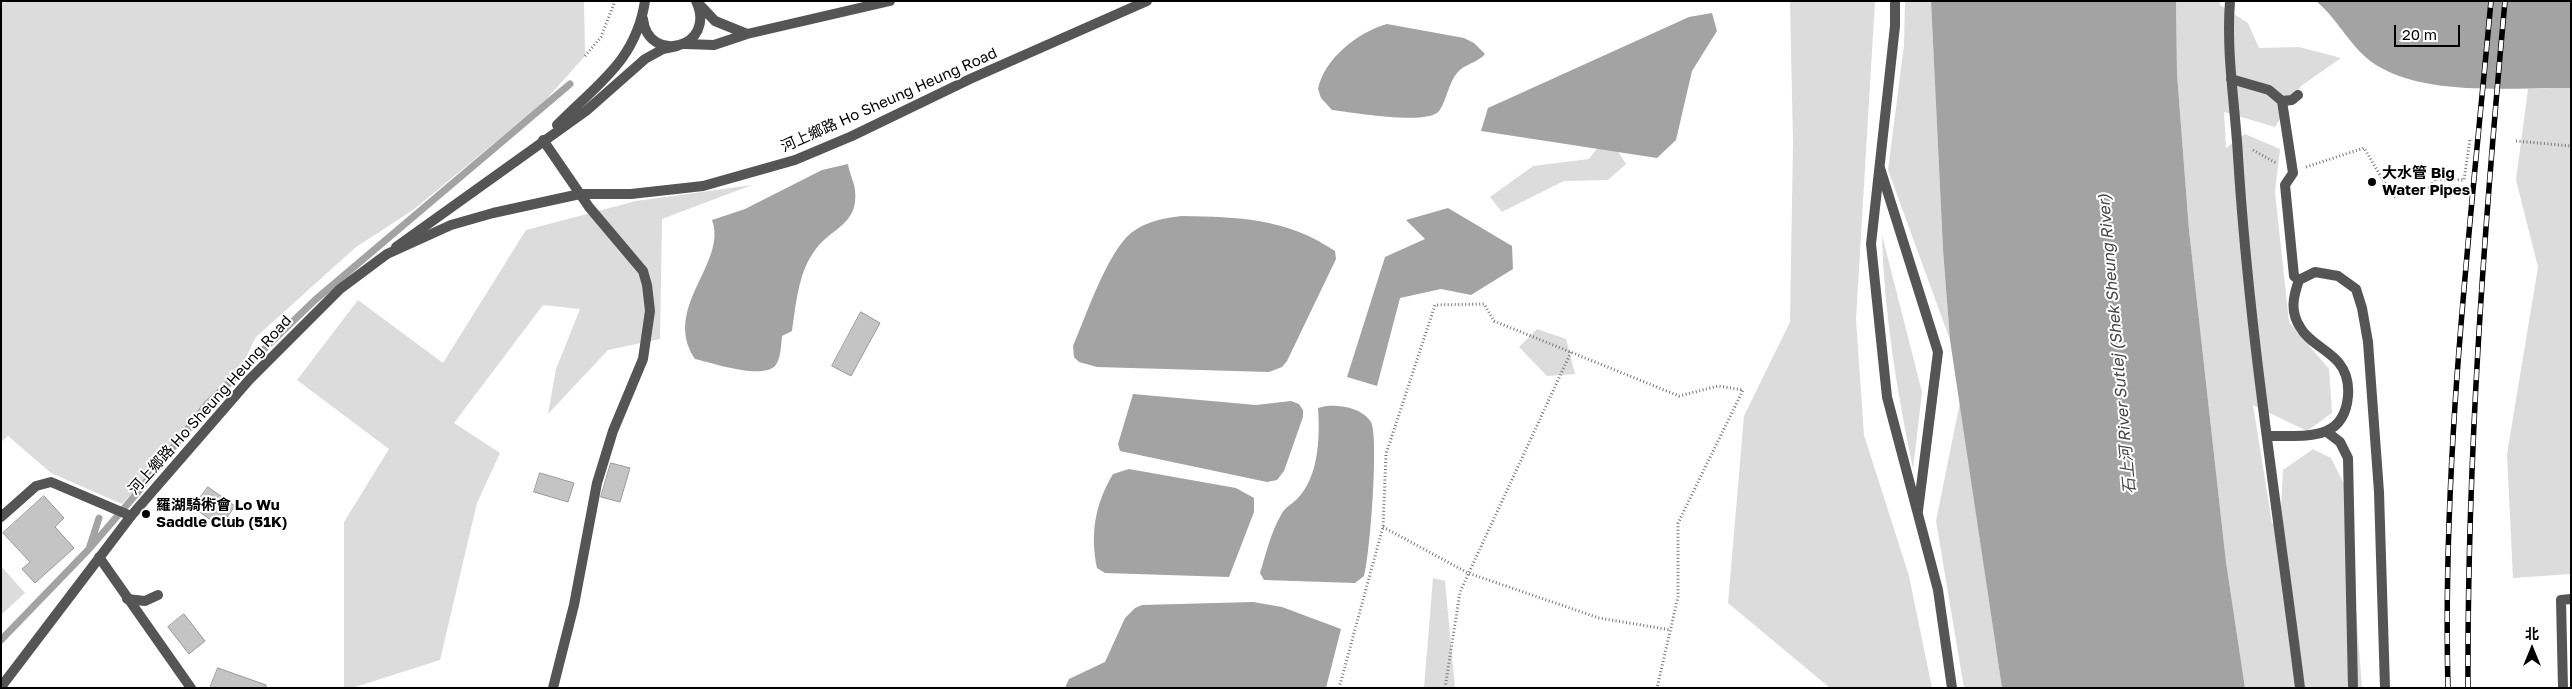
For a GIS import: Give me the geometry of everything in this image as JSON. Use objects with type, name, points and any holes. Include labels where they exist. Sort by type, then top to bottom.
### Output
[{"type":"street","points":[[543,140],[620,62],[639,32],[647,1]]},
{"type":"street","points":[[696,1],[715,21],[747,34]]},
{"type":"street","points":[[387,254],[543,140],[586,111],[645,59],[663,49],[681,45],[699,29],[701,20],[696,1]]},
{"type":"street","points":[[644,12],[644,25],[650,37],[661,45],[714,46],[747,34],[890,1]]},
{"type":"street","name":"河上鄉路 Ho Sheung Heung Road","points":[[1,687],[131,516],[279,348],[340,289],[387,254],[451,225],[493,213],[580,194],[631,194],[694,187],[795,160],[852,136],[970,80],[1147,1]]},
{"type":"street","points":[[1895,1],[1895,26],[1871,244],[1887,397],[1938,590],[1952,688]]},
{"type":"street","points":[[2230,1],[2228,22],[2231,80],[2243,237],[2300,688]]},
{"type":"street","points":[[2231,80],[2269,90],[2282,101],[2293,172],[2285,185],[2294,276],[2299,280]]},
{"type":"street","points":[[2282,101],[2292,100],[2298,95]]},
{"type":"street","points":[[543,140],[580,194],[643,272],[650,311],[643,359],[616,422],[597,483],[570,621],[553,688]]},
{"type":"street","points":[[1880,168],[1938,352],[1917,513]]},
{"type":"street","points":[[2268,436],[2315,435],[2327,432],[2337,425],[2347,407],[2347,376],[2339,363],[2300,328],[2292,302],[2299,280],[2314,272],[2338,276],[2356,289],[2362,308],[2368,342],[2379,492],[2385,688]]},
{"type":"street","points":[[2327,432],[2340,442],[2348,458],[2353,688]]},
{"type":"street","points":[[1,517],[43,482],[51,482],[131,516]]},
{"type":"street","points":[[99,556],[127,599],[191,688]]},
{"type":"street","points":[[127,599],[145,601],[158,595]]},
{"type":"street","points":[[2563,688],[2560,600],[2571,600]]},
{"type":"path","points":[[585,56],[601,37],[615,1]]},
{"type":"path","points":[[2237,142],[2293,172],[2364,148],[2393,197],[2431,187],[2435,179],[2464,180],[2470,138]]},
{"type":"path","points":[[2516,141],[2571,146]]},
{"type":"path","points":[[1339,688],[1383,527],[1386,454],[1435,305],[1484,304],[1494,321],[1679,396],[1718,386],[1743,390],[1678,522],[1678,597],[1657,688]]},
{"type":"path","points":[[1444,688],[1460,592],[1572,352]]},
{"type":"path","points":[[1383,527],[1468,574],[1599,618],[1671,630]]},
{"type":"shaded area","points":[[1,1],[584,1],[585,56],[543,103],[413,210],[356,247],[256,337],[228,394],[122,504],[51,473],[8,436],[1,442]]},
{"type":"shaded area","points":[[1790,1],[1875,1],[1856,319],[1864,435],[1909,576],[1932,688],[1830,688],[1728,603],[1744,416],[1790,322],[1793,143]]},
{"type":"shaded area","points":[[1905,1],[1931,1],[1943,250],[1950,340],[1888,170],[1904,45]]},
{"type":"shaded area","points":[[2176,1],[2220,1],[2220,5],[2248,23],[2259,48],[2299,47],[2341,58],[2301,86],[2275,127],[2224,112],[2226,148],[2245,134],[2280,149],[2275,192],[2289,322],[2329,369],[2332,413],[2307,431],[2253,405],[2272,523],[2280,527],[2283,470],[2313,449],[2331,458],[2347,490],[2362,688],[2245,688],[2226,562],[2189,230],[2177,74]]},
{"type":"shaded area","points":[[2571,88],[2571,574],[2513,578],[2507,454],[2538,267],[2516,180],[2528,89]]},
{"type":"shaded area","points":[[1607,135],[1626,164],[1608,180],[1564,181],[1502,212],[1490,197],[1533,166],[1589,159]]},
{"type":"shaded area","points":[[752,185],[662,219],[660,339],[608,350],[548,414],[556,369],[580,309],[543,305],[454,423],[500,453],[477,503],[440,660],[352,688],[344,688],[344,522],[389,449],[297,380],[358,300],[443,363],[526,230],[636,201]]},
{"type":"shaded area","points":[[1882,235],[1922,392],[1913,469],[1888,323]]},
{"type":"shaded area","points":[[1537,329],[1566,339],[1575,374],[1547,376],[1519,347]]},
{"type":"shaded area","points":[[1960,402],[2002,688],[1964,688],[1936,521]]},
{"type":"shaded area","points":[[1,566],[25,593],[1,615]]},
{"type":"shaded area","points":[[1433,578],[1445,581],[1455,688],[1424,688]]},
{"type":"water","name":"石上河 River Sutlej (Shek Sheung River)","points":[[1931,1],[2176,1],[2177,74],[2189,230],[2226,562],[2245,688],[2002,688],[1950,340],[1943,250]]},
{"type":"water","points":[[2316,1],[2571,1],[2571,88],[2471,88],[2420,82],[2397,75],[2376,65],[2359,51],[2332,17]]},
{"type":"water","points":[[1712,13],[1717,31],[1692,71],[1676,140],[1657,158],[1481,131],[1488,108],[1689,17]]},
{"type":"water","points":[[1387,24],[1464,38],[1474,43],[1485,54],[1463,67],[1457,73],[1442,107],[1432,115],[1405,118],[1332,110],[1321,98],[1318,89],[1327,67],[1354,40]]},
{"type":"water","points":[[848,164],[855,190],[853,211],[842,225],[820,244],[808,262],[798,290],[792,331],[782,336],[777,363],[772,368],[763,371],[752,371],[739,370],[695,359],[687,340],[686,322],[690,304],[711,253],[714,236],[712,220],[745,209],[822,170]]},
{"type":"water","points":[[1448,208],[1512,246],[1513,269],[1471,295],[1441,289],[1400,298],[1377,386],[1347,377],[1385,257],[1425,239],[1406,220]]},
{"type":"water","points":[[1182,216],[1243,219],[1280,226],[1317,240],[1335,251],[1336,259],[1287,361],[1282,367],[1269,372],[1097,367],[1079,362],[1074,357],[1073,346],[1091,302],[1122,242],[1131,233],[1149,223]]},
{"type":"water","points":[[1133,394],[1256,405],[1291,401],[1299,404],[1303,410],[1303,417],[1284,471],[1277,480],[1267,482],[1120,451],[1118,444]]},
{"type":"water","points":[[1326,406],[1351,408],[1362,413],[1371,422],[1374,450],[1373,497],[1369,546],[1364,576],[1355,583],[1264,580],[1260,573],[1277,522],[1284,510],[1297,499],[1310,480],[1318,444],[1318,408]]},
{"type":"water","points":[[1129,469],[1236,488],[1254,498],[1254,512],[1229,577],[1105,573],[1097,568],[1094,531],[1098,508],[1113,474]]},
{"type":"water","points":[[1253,602],[1282,607],[1341,629],[1326,688],[1065,688],[1069,679],[1105,662],[1125,618],[1135,608],[1142,605]]},
{"type":"building","points":[[861,312],[880,323],[851,376],[832,366]]},
{"type":"building","points":[[611,463],[630,468],[620,502],[601,497]]},
{"type":"building","points":[[540,473],[574,483],[568,502],[534,492]]},
{"type":"building","points":[[208,487],[235,506],[220,527],[193,507]]},
{"type":"building","points":[[44,496],[64,518],[55,527],[74,548],[35,583],[22,569],[30,562],[3,533]]},
{"type":"building","points":[[184,614],[205,641],[189,654],[168,627]]},
{"type":"building","points":[[218,668],[266,685],[266,688],[210,688]]},
{"type":"waterway","points":[[89,549],[138,492],[208,403],[315,300],[570,84]]},
{"type":"waterway","points":[[1,640],[89,549],[99,518]]},
{"type":"railway","points":[[2448,688],[2447,602],[2453,430],[2459,344],[2491,1]]},
{"type":"railway","points":[[2468,688],[2470,516],[2478,344],[2490,172],[2505,1]]},
{"type":"place","name":"大水管 Big Water Pipes","points":[[2372,182]]},
{"type":"place","name":"羅湖騎術會 Lo Wu Saddle Club (51K)","points":[[146,514]]}]
